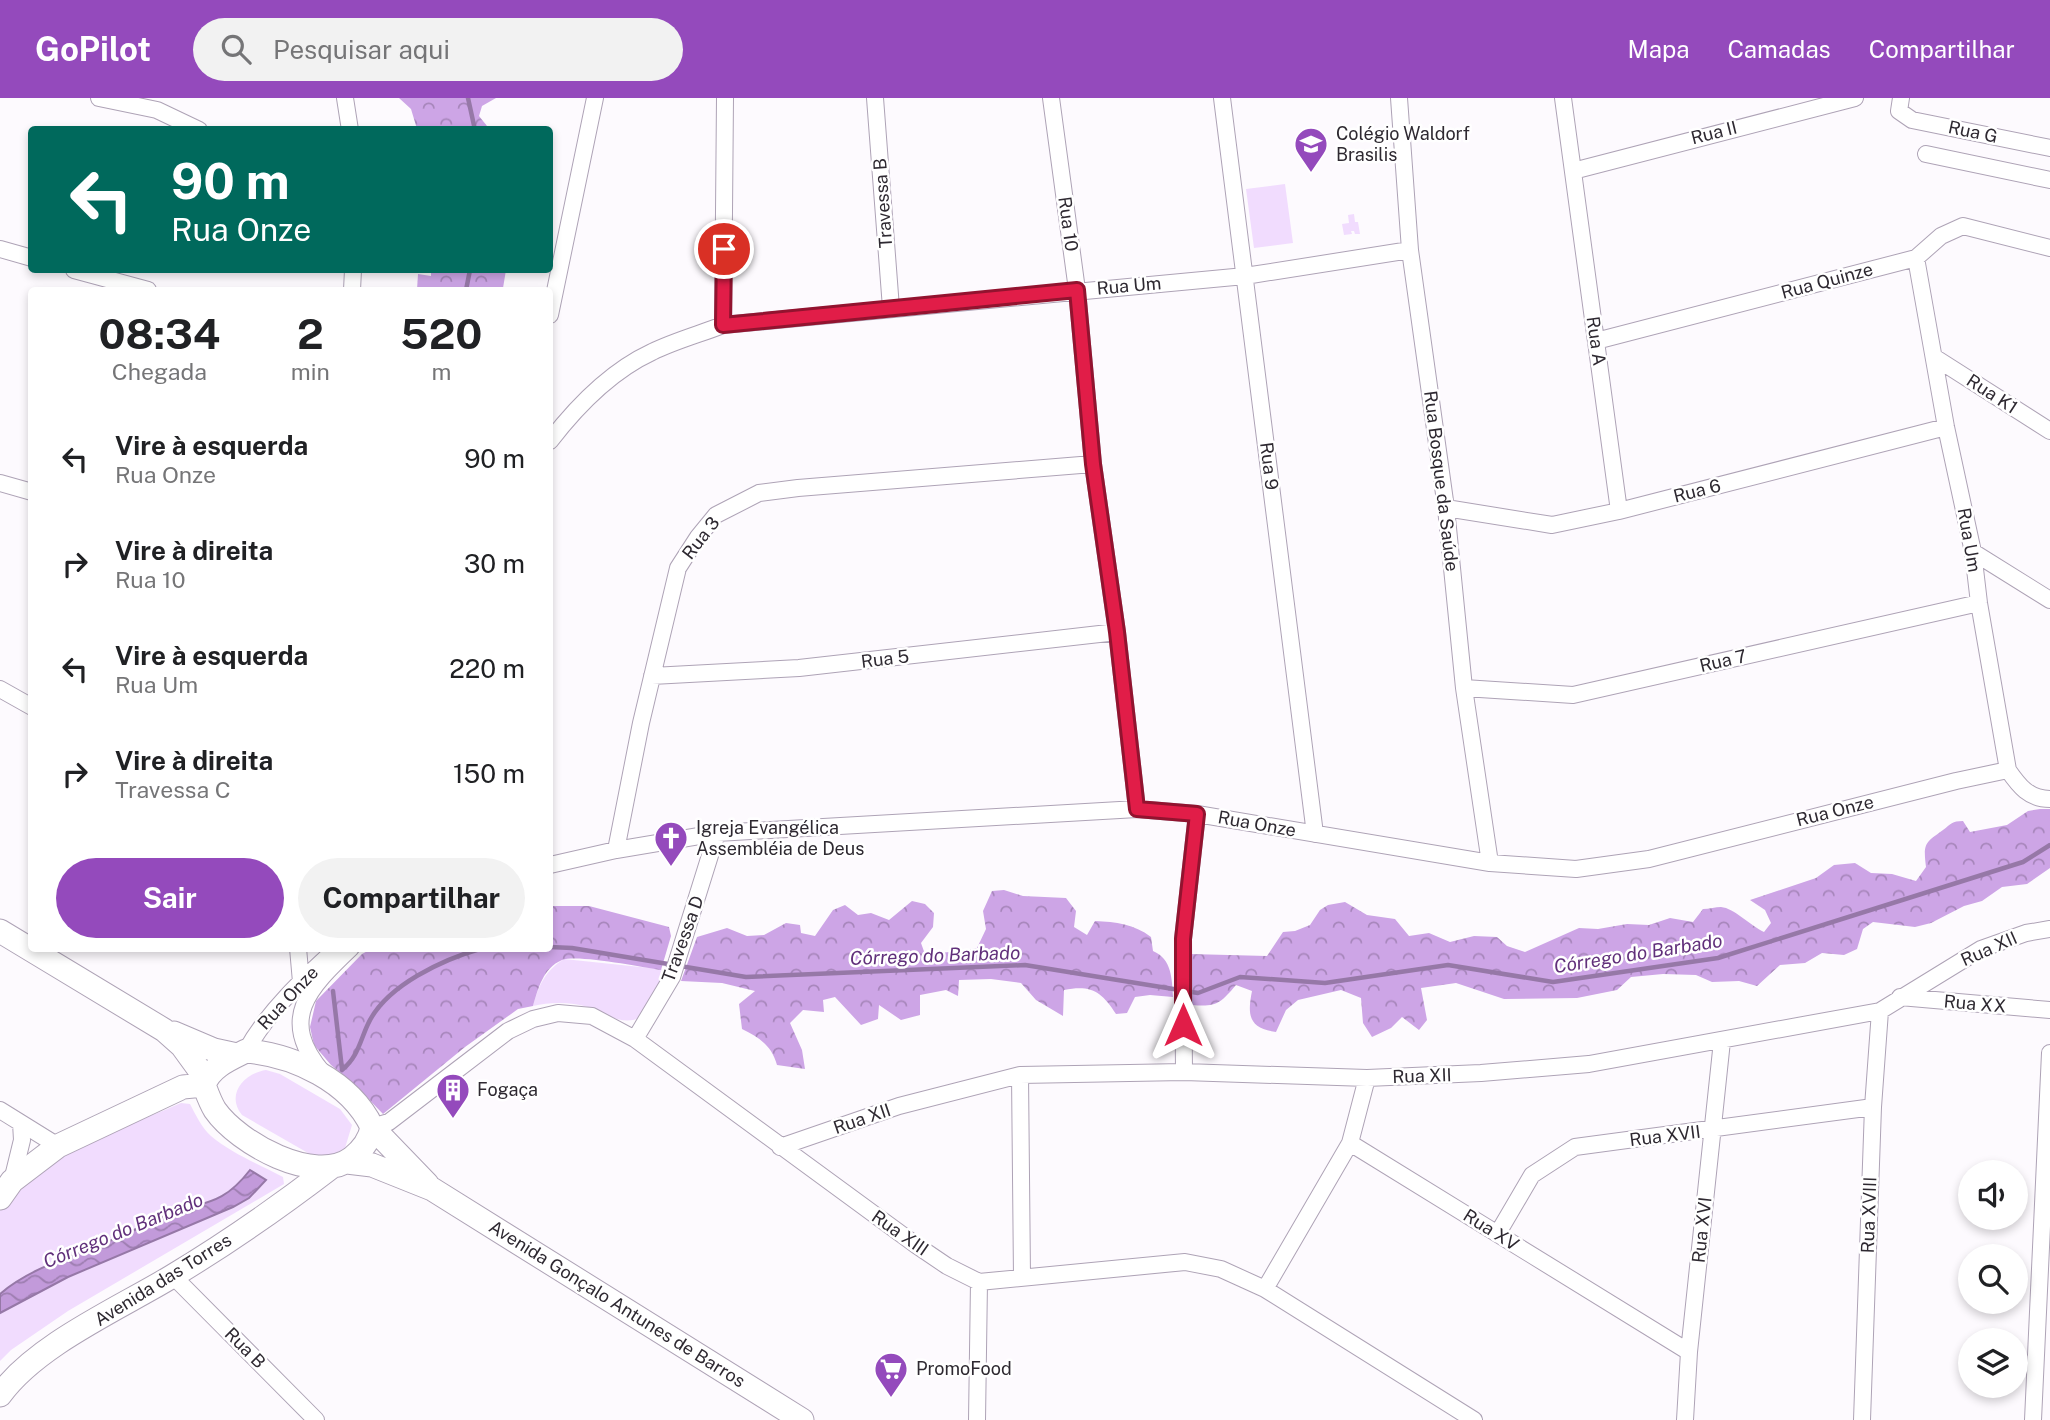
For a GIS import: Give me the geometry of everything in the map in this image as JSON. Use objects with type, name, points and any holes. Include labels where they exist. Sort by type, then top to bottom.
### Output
[{"type":"main road","name":"Avenida Gonçalo Antunes de Barros","points":[[0,930],[28,947]]},
{"type":"main road","name":"Avenida Gonçalo Antunes de Barros","points":[[36,952],[164,1030],[214,1050],[284,1057],[331,1083],[351,1099],[372,1127],[432,1189]]},
{"type":"main road","name":"Avenida Gonçalo Antunes de Barros","points":[[164,1030],[182,1046],[205,1082],[216,1111],[255,1143],[296,1164],[372,1165],[432,1189],[802,1420]]},
{"type":"main road","points":[[6,1190],[58,1146],[183,1087],[205,1082],[223,1063],[242,1053]]},
{"type":"main road","points":[[338,1165],[367,1142],[372,1127]]},
{"type":"main road","name":"Avenida das Torres","points":[[0,1395],[27,1366],[44,1353],[173,1276],[338,1165]]},
{"type":"street","points":[[99,98],[157,110],[191,126]]},
{"type":"street","points":[[345,98],[349,126]]},
{"type":"street","points":[[553,301],[595,98]]},
{"type":"street","points":[[723,325],[725,98]]},
{"type":"street","name":"Travessa B","points":[[875,98],[891,308]]},
{"type":"street","name":"Rua 10","points":[[1051,98],[1077,290],[1093,464],[1117,632],[1137,809]]},
{"type":"street","name":"Rua 9","points":[[1222,98],[1315,834]]},
{"type":"street","name":"Rua Bosque da Saúde","points":[[1399,98],[1410,250],[1446,508],[1464,688],[1490,863]]},
{"type":"street","name":"Rua A","points":[[1563,98],[1619,511]]},
{"type":"street","name":"Rua II","points":[[1573,171],[1855,98]]},
{"type":"street","name":"Rua G","points":[[1900,105],[1912,120],[2050,148]]},
{"type":"street","points":[[1926,154],[2050,180]]},
{"type":"street","name":"Rua Quinze","points":[[1596,341],[1916,258],[1941,236],[1963,226],[2050,248]]},
{"type":"street","points":[[0,249],[28,257]]},
{"type":"street","name":"Rua Um","points":[[553,437],[571,413],[608,380],[650,352],[723,325],[1245,276],[1410,250]]},
{"type":"street","name":"Rua Um","points":[[1916,258],[1946,427],[1973,552],[1979,603],[2008,770]]},
{"type":"street","points":[[85,273],[137,287]]},
{"type":"street","name":"Rua K1","points":[[1934,357],[2050,431]]},
{"type":"street","name":"Rua 6","points":[[1446,508],[1552,525],[1619,511],[1946,427]]},
{"type":"street","name":"Rua 3","points":[[616,850],[652,676],[678,568],[716,515],[759,493],[1093,464]]},
{"type":"street","points":[[0,483],[28,491]]},
{"type":"street","points":[[1973,552],[2050,600]]},
{"type":"street","name":"Rua 7","points":[[1464,688],[1573,695],[1979,603]]},
{"type":"street","name":"Rua 5","points":[[652,676],[799,668],[1117,632]]},
{"type":"street","points":[[0,689],[28,705]]},
{"type":"street","points":[[2008,770],[2020,788],[2034,797],[2050,799]]},
{"type":"street","name":"Rua Onze","points":[[553,864],[616,850],[717,833],[1137,809],[1197,814],[1490,863],[1576,869],[1649,859],[2008,770]]},
{"type":"street","points":[[1184,1072],[1183,939],[1197,814]]},
{"type":"street","name":"Travessa D","points":[[635,1039],[672,977],[717,833]]},
{"type":"street","name":"Rua XII","points":[[780,1147],[899,1106],[1020,1075],[1184,1072],[1367,1078],[1481,1073],[1588,1064],[1722,1041],[1880,1011],[1981,949],[2026,933],[2050,929]]},
{"type":"street","points":[[298,952],[300,982]]},
{"type":"street","name":"Rua Onze","points":[[242,1053],[258,1028],[300,982],[333,952]]},
{"type":"street","name":"Rua Onze","points":[[331,1083],[306,1051],[300,1018],[313,989],[347,952]]},
{"type":"street","name":"Rua XX","points":[[1900,997],[2050,1010]]},
{"type":"street","name":"Rua XVIII","points":[[1862,1420],[1873,1107],[1880,1011]]},
{"type":"street","name":"Rua XIII","points":[[372,1127],[389,1122],[508,1031],[533,1019],[558,1013],[592,1016],[635,1039],[947,1266],[979,1283]]},
{"type":"street","name":"Rua XVI","points":[[1685,1420],[1689,1352],[1722,1041]]},
{"type":"street","points":[[2033,1420],[2050,1054]]},
{"type":"street","points":[[1020,1075],[1022,1277]]},
{"type":"street","points":[[1265,1289],[1350,1143],[1367,1078]]},
{"type":"street","name":"Rua XVII","points":[[1498,1233],[1532,1175],[1575,1147],[1873,1107]]},
{"type":"street","points":[[0,1110],[58,1146]]},
{"type":"street","points":[[6,1190],[22,1139],[21,1123]]},
{"type":"street","name":"Rua XV","points":[[1350,1143],[1689,1352]]},
{"type":"street","points":[[977,1420],[979,1283],[1185,1262],[1221,1269],[1265,1289],[1474,1420]]},
{"type":"street","name":"Rua B","points":[[173,1276],[316,1420]]},
{"type":"shaded area","points":[[1285,184],[1293,243],[1254,248],[1246,189]]},
{"type":"shaded area","points":[[1354,214],[1360,234],[1351,231],[1352,234],[1344,235],[1342,224],[1349,223],[1348,215]]},
{"type":"shaded area","points":[[564,959],[669,970],[641,1017],[634,1020],[621,1020],[575,1004],[533,1006],[544,979],[552,968]]},
{"type":"shaded area","points":[[266,1070],[280,1074],[340,1109],[352,1125],[345,1148],[329,1157],[315,1157],[242,1115],[236,1100],[240,1086],[251,1075]]},
{"type":"shaded area","points":[[181,1103],[190,1104],[211,1136],[283,1177],[284,1184],[68,1311],[11,1350],[0,1361],[0,1209],[15,1191],[57,1159]]},
{"type":"green space","points":[[399,98],[496,98],[482,106],[479,116],[487,126],[416,126],[411,109]]},
{"type":"green space","points":[[431,273],[506,273],[503,287],[417,287],[418,274],[431,276]]},
{"type":"green space","points":[[2050,809],[2050,868],[2027,884],[2002,887],[1982,901],[1915,927],[1873,922],[1863,929],[1857,949],[1844,955],[1822,953],[1805,963],[1780,965],[1757,986],[1739,981],[1712,982],[1696,975],[1663,974],[1631,977],[1617,990],[1577,998],[1504,999],[1456,983],[1421,988],[1427,1020],[1419,1030],[1402,1017],[1391,1028],[1372,1037],[1363,1023],[1361,998],[1341,990],[1298,1000],[1286,1010],[1276,1032],[1255,1024],[1250,1014],[1252,991],[1236,985],[1217,1003],[1192,1005],[1190,954],[1267,956],[1283,932],[1310,925],[1320,910],[1328,905],[1345,902],[1367,915],[1395,919],[1409,936],[1429,933],[1450,942],[1474,936],[1497,937],[1507,946],[1525,952],[1579,928],[1649,925],[1670,918],[1693,922],[1703,909],[1719,907],[1731,910],[1764,932],[1771,923],[1765,910],[1750,900],[1816,878],[1834,865],[1855,863],[1871,873],[1892,874],[1916,881],[1926,867],[1927,844],[1952,823],[1963,821],[1970,832],[2007,825],[2028,811]]},
{"type":"green space","points":[[1004,890],[1023,896],[1066,898],[1076,911],[1074,927],[1087,935],[1095,921],[1124,924],[1145,933],[1151,937],[1153,951],[1167,964],[1173,997],[1135,997],[1127,1013],[1116,1014],[1100,995],[1088,989],[1064,990],[1063,1016],[1036,1000],[1021,983],[991,979],[959,980],[958,996],[946,990],[920,995],[920,1015],[901,1020],[879,1005],[878,1019],[861,1025],[835,997],[823,1000],[824,1012],[803,1010],[790,1023],[802,1050],[805,1069],[777,1065],[764,1043],[742,1029],[739,1004],[755,991],[722,983],[681,981],[697,937],[727,928],[747,936],[764,935],[786,923],[800,925],[801,933],[815,936],[833,910],[845,905],[858,915],[871,913],[889,920],[912,901],[925,904],[934,913],[933,927],[921,943],[926,957],[977,948],[986,929],[983,911],[992,891]]},
{"type":"green space","points":[[553,906],[589,906],[669,927],[671,936],[661,970],[595,960],[562,960],[546,974],[533,1006],[518,1009],[465,1047],[383,1114],[331,1065],[314,1045],[310,1027],[316,1001],[362,954],[553,952]]},
{"type":"water","points":[[250,1170],[266,1180],[249,1198],[68,1277],[0,1313],[0,1294],[24,1277],[167,1215],[212,1201],[231,1190]]},
{"type":"waterway","points":[[468,98],[474,126]]},
{"type":"waterway","points":[[467,287],[469,273]]},
{"type":"waterway","name":"Córrego do Barbado","points":[[553,947],[746,977],[1025,965],[1198,993],[1240,977],[1325,983],[1448,965],[1553,982],[1718,958],[2023,862],[2050,845]]},
{"type":"waterway","name":"Córrego do Barbado","points":[[342,1070],[355,1054],[368,1024],[388,997],[418,975],[471,952]]},
{"type":"waterway","points":[[333,991],[342,1069]]},
{"type":"place","name":"Colégio Waldorf Brasilis","points":[[1311,174]]},
{"type":"place","name":"Igreja Evangélica Assembléia de Deus","points":[[671,868]]},
{"type":"place","name":"Fogaça","points":[[453,1120]]},
{"type":"place","name":"PromoFood","points":[[891,1399]]},
{"type":"route","points":[[724,249],[723,325],[1077,290],[1093,464],[1117,632],[1137,809],[1197,814],[1183,939],[1183,1025]]}]
